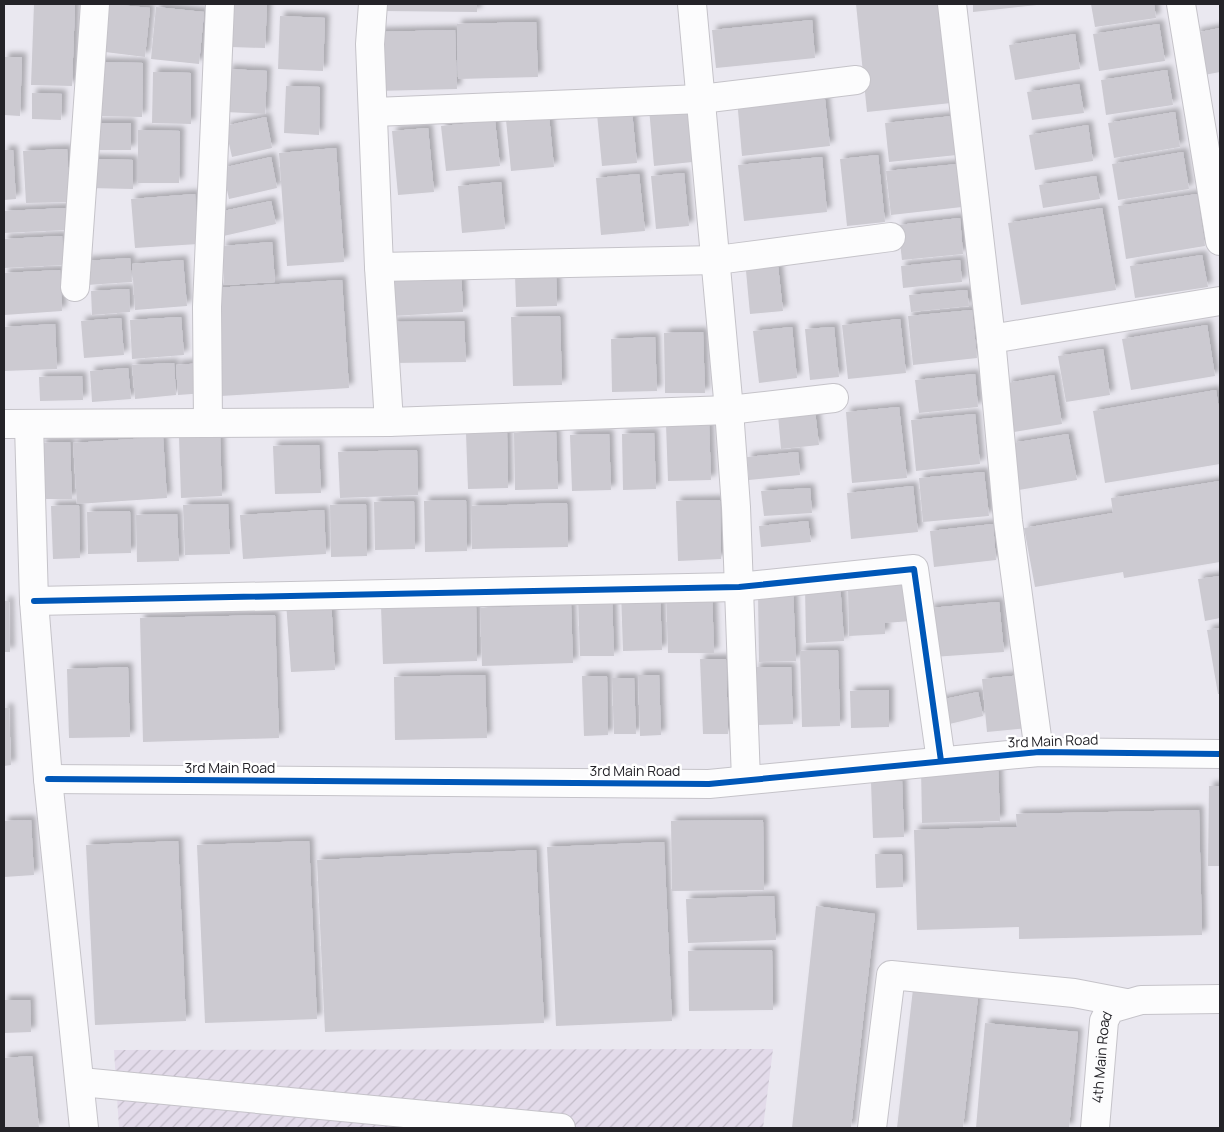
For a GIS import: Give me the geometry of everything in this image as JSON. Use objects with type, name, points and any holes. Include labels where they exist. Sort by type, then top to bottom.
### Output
[{"type":"street","points":[[75,287],[95,4]]},
{"type":"street","points":[[208,423],[207,307],[220,4]]},
{"type":"street","points":[[373,4],[370,44],[379,266],[389,422]]},
{"type":"street","points":[[692,4],[730,410],[746,780]]},
{"type":"street","points":[[952,4],[990,339],[1008,521],[1040,752]]},
{"type":"street","points":[[1181,4],[1220,241]]},
{"type":"street","points":[[374,112],[701,100],[856,80]]},
{"type":"street","points":[[379,266],[717,260],[891,237]]},
{"type":"street","points":[[990,339],[1220,301]]},
{"type":"street","points":[[84,1128],[81,1082],[48,779],[34,600],[17,424],[389,422],[730,410],[834,398]]},
{"type":"street","points":[[34,600],[739,587],[914,569],[941,761]]},
{"type":"street","name":"3rd Main Road","points":[[48,779],[709,784],[1040,752],[1220,754]]},
{"type":"street","points":[[872,1128],[891,975],[1074,994],[1126,1003]]},
{"type":"street","name":"4th Main Road","points":[[1095,1128],[1104,1021],[1110,1009],[1141,1000],[1220,999]]},
{"type":"street","points":[[81,1082],[561,1128]]},
{"type":"shaded area","points":[[773,1049],[763,1128],[119,1128],[114,1050]]},
{"type":"building","points":[[34,4],[75,4],[72,86],[31,85]]},
{"type":"building","points":[[109,4],[150,8],[145,57],[105,52]]},
{"type":"building","points":[[233,4],[267,4],[265,48],[231,47]]},
{"type":"building","points":[[383,4],[477,4],[477,12],[383,11]]},
{"type":"building","points":[[856,4],[941,4],[951,103],[867,112]]},
{"type":"building","points":[[973,4],[1036,4],[1037,5],[973,12]]},
{"type":"building","points":[[1091,4],[1154,4],[1156,18],[1095,27]]},
{"type":"building","points":[[156,7],[204,12],[199,64],[151,59]]},
{"type":"building","points":[[280,16],[325,18],[323,71],[278,69]]},
{"type":"building","points":[[812,20],[815,58],[716,68],[712,30]]},
{"type":"building","points":[[536,22],[538,77],[458,79],[457,24]]},
{"type":"building","points":[[1159,24],[1165,61],[1099,71],[1093,34]]},
{"type":"building","points":[[1220,28],[1220,72],[1204,75],[1195,33]]},
{"type":"building","points":[[455,30],[457,89],[375,91],[374,32]]},
{"type":"building","points":[[1075,34],[1080,69],[1015,80],[1009,45]]},
{"type":"building","points":[[4,57],[22,57],[20,116],[4,115]]},
{"type":"building","points":[[92,62],[143,63],[142,117],[92,116]]},
{"type":"building","points":[[228,69],[267,71],[265,114],[226,112]]},
{"type":"building","points":[[1167,70],[1173,105],[1106,115],[1101,80]]},
{"type":"building","points":[[153,72],[191,73],[191,124],[152,123]]},
{"type":"building","points":[[1079,84],[1084,113],[1032,120],[1027,92]]},
{"type":"building","points":[[286,86],[320,87],[319,135],[284,133]]},
{"type":"building","points":[[824,90],[830,146],[742,156],[737,99]]},
{"type":"building","points":[[32,93],[62,94],[61,120],[32,119]]},
{"type":"building","points":[[697,103],[702,161],[654,166],[649,108]]},
{"type":"building","points":[[632,111],[637,163],[602,166],[597,114]]},
{"type":"building","points":[[1175,112],[1180,147],[1114,158],[1108,123]]},
{"type":"building","points":[[549,116],[554,167],[511,171],[506,120]]},
{"type":"building","points":[[953,116],[957,155],[889,162],[885,123]]},
{"type":"building","points":[[266,117],[272,148],[232,157],[225,126]]},
{"type":"building","points":[[495,121],[500,166],[446,171],[441,126]]},
{"type":"building","points":[[90,123],[131,123],[131,150],[89,150]]},
{"type":"building","points":[[1088,125],[1093,161],[1035,170],[1029,135]]},
{"type":"building","points":[[428,128],[434,192],[398,195],[392,131]]},
{"type":"building","points":[[138,130],[180,131],[179,183],[138,183]]},
{"type":"building","points":[[336,148],[344,262],[287,266],[279,153]]},
{"type":"building","points":[[67,149],[70,202],[26,203],[23,151]]},
{"type":"building","points":[[4,150],[13,150],[16,199],[4,200]]},
{"type":"building","points":[[1183,152],[1189,189],[1118,200],[1112,164]]},
{"type":"building","points":[[878,155],[885,222],[847,226],[840,159]]},
{"type":"building","points":[[271,157],[277,188],[229,199],[222,168]]},
{"type":"building","points":[[822,157],[827,212],[744,221],[738,165]]},
{"type":"building","points":[[89,159],[133,160],[133,189],[89,188]]},
{"type":"building","points":[[958,164],[962,207],[891,215],[886,171]]},
{"type":"building","points":[[684,173],[689,226],[656,229],[651,176]]},
{"type":"building","points":[[639,174],[645,231],[601,235],[596,178]]},
{"type":"building","points":[[1096,176],[1100,199],[1043,208],[1039,185]]},
{"type":"building","points":[[501,182],[505,229],[462,233],[458,186]]},
{"type":"building","points":[[195,194],[198,244],[135,248],[131,199]]},
{"type":"building","points":[[1197,194],[1205,246],[1126,259],[1118,206]]},
{"type":"building","points":[[271,201],[276,224],[219,237],[214,213]]},
{"type":"building","points":[[66,208],[67,230],[4,233],[4,211]]},
{"type":"building","points":[[1102,208],[1116,290],[1021,305],[1008,223]]},
{"type":"building","points":[[960,218],[963,254],[902,260],[898,225]]},
{"type":"building","points":[[62,236],[64,265],[4,268],[4,239]]},
{"type":"building","points":[[272,242],[275,282],[224,285],[222,246]]},
{"type":"building","points":[[1202,255],[1208,287],[1135,298],[1130,266]]},
{"type":"building","points":[[777,257],[783,311],[750,314],[745,260]]},
{"type":"building","points":[[130,258],[132,282],[87,285],[85,261]]},
{"type":"building","points":[[183,260],[187,306],[135,310],[132,264]]},
{"type":"building","points":[[960,260],[962,282],[903,288],[901,266]]},
{"type":"building","points":[[60,270],[62,311],[4,315],[4,273]]},
{"type":"building","points":[[461,270],[463,312],[392,316],[389,274]]},
{"type":"building","points":[[515,275],[556,275],[557,306],[516,307]]},
{"type":"building","points":[[342,280],[349,388],[221,396],[214,288]]},
{"type":"building","points":[[129,289],[130,312],[92,315],[91,291]]},
{"type":"building","points":[[967,290],[969,306],[911,312],[909,295]]},
{"type":"building","points":[[972,310],[977,358],[913,365],[908,316]]},
{"type":"building","points":[[560,316],[562,385],[513,386],[511,317]]},
{"type":"building","points":[[181,317],[184,355],[132,359],[130,320]]},
{"type":"building","points":[[121,318],[124,355],[84,358],[81,321]]},
{"type":"building","points":[[900,319],[906,373],[848,379],[842,325]]},
{"type":"building","points":[[464,321],[466,362],[392,363],[391,322]]},
{"type":"building","points":[[55,324],[57,369],[4,371],[4,327]]},
{"type":"building","points":[[1207,325],[1215,376],[1131,390],[1122,339]]},
{"type":"building","points":[[792,327],[797,378],[759,383],[753,331]]},
{"type":"building","points":[[834,327],[839,377],[810,380],[805,329]]},
{"type":"building","points":[[703,332],[705,393],[665,393],[664,333]]},
{"type":"building","points":[[655,337],[657,391],[612,392],[611,339]]},
{"type":"building","points":[[1103,349],[1110,395],[1066,402],[1058,356]]},
{"type":"building","points":[[174,363],[176,395],[135,399],[132,365]]},
{"type":"building","points":[[203,363],[205,393],[178,395],[176,365]]},
{"type":"building","points":[[128,368],[131,399],[92,402],[90,371]]},
{"type":"building","points":[[975,374],[978,407],[919,413],[915,380]]},
{"type":"building","points":[[1054,375],[1062,424],[1014,432],[1007,383]]},
{"type":"building","points":[[82,376],[83,400],[40,401],[39,377]]},
{"type":"building","points":[[1216,390],[1220,416],[1220,464],[1105,483],[1093,411]]},
{"type":"building","points":[[899,407],[907,478],[852,483],[846,412]]},
{"type":"building","points":[[815,411],[819,445],[781,449],[778,415]]},
{"type":"building","points":[[975,414],[980,464],[916,471],[911,420]]},
{"type":"building","points":[[709,423],[711,480],[668,481],[666,424]]},
{"type":"building","points":[[507,432],[508,488],[468,489],[466,433]]},
{"type":"building","points":[[556,432],[558,489],[515,490],[514,433]]},
{"type":"building","points":[[654,433],[656,489],[623,490],[622,434]]},
{"type":"building","points":[[609,434],[611,490],[572,491],[570,435]]},
{"type":"building","points":[[1068,434],[1077,480],[1019,490],[1012,443]]},
{"type":"building","points":[[220,435],[222,496],[181,498],[179,437]]},
{"type":"building","points":[[163,437],[167,498],[77,504],[73,443]]},
{"type":"building","points":[[70,442],[72,499],[44,499],[41,443]]},
{"type":"building","points":[[319,445],[321,493],[275,494],[273,446]]},
{"type":"building","points":[[417,450],[418,495],[340,498],[338,452]]},
{"type":"building","points":[[798,452],[800,475],[749,480],[747,457]]},
{"type":"building","points":[[984,472],[989,516],[923,522],[919,478]]},
{"type":"building","points":[[1220,481],[1220,562],[1124,578],[1123,572],[1035,587],[1024,528],[1113,513],[1111,498]]},
{"type":"building","points":[[913,486],[918,532],[851,539],[847,493]]},
{"type":"building","points":[[810,488],[812,513],[764,516],[761,491]]},
{"type":"building","points":[[466,500],[467,551],[425,552],[424,501]]},
{"type":"building","points":[[720,500],[721,559],[678,561],[676,501]]},
{"type":"building","points":[[414,501],[415,549],[375,550],[374,502]]},
{"type":"building","points":[[567,503],[568,547],[472,549],[471,506]]},
{"type":"building","points":[[228,504],[230,554],[185,555],[183,505]]},
{"type":"building","points":[[366,504],[367,556],[331,557],[330,505]]},
{"type":"building","points":[[79,505],[80,558],[53,559],[51,506]]},
{"type":"building","points":[[324,510],[326,554],[243,559],[240,515]]},
{"type":"building","points":[[130,511],[131,553],[88,554],[87,512]]},
{"type":"building","points":[[177,514],[179,561],[137,562],[136,515]]},
{"type":"building","points":[[808,521],[811,542],[761,547],[759,526]]},
{"type":"building","points":[[993,524],[996,560],[934,567],[930,531]]},
{"type":"building","points":[[1220,576],[1220,618],[1205,621],[1198,579]]},
{"type":"building","points":[[840,583],[844,641],[806,643],[805,586]]},
{"type":"building","points":[[910,585],[911,621],[885,623],[885,634],[849,636],[848,588]]},
{"type":"building","points":[[793,589],[796,661],[759,662],[758,592]]},
{"type":"building","points":[[712,590],[714,653],[668,653],[666,591]]},
{"type":"building","points":[[660,591],[662,650],[623,651],[621,592]]},
{"type":"building","points":[[612,596],[614,656],[580,656],[578,597]]},
{"type":"building","points":[[331,599],[335,670],[291,672],[286,602]]},
{"type":"building","points":[[4,601],[9,601],[10,652],[4,652]]},
{"type":"building","points":[[999,602],[1004,652],[933,657],[929,608]]},
{"type":"building","points":[[476,603],[477,661],[383,664],[381,606]]},
{"type":"building","points":[[571,605],[573,663],[482,666],[480,608]]},
{"type":"building","points":[[275,615],[279,738],[143,742],[140,618]]},
{"type":"building","points":[[1220,628],[1220,694],[1218,694],[1207,630]]},
{"type":"building","points":[[838,650],[840,726],[802,727],[800,651]]},
{"type":"building","points":[[700,659],[726,659],[728,734],[703,734]]},
{"type":"building","points":[[128,667],[130,737],[69,738],[67,669]]},
{"type":"building","points":[[755,667],[791,667],[793,724],[757,725]]},
{"type":"building","points":[[485,675],[487,738],[395,740],[394,677]]},
{"type":"building","points":[[638,675],[659,675],[661,735],[640,736]]},
{"type":"building","points":[[1022,675],[1028,728],[987,732],[982,679]]},
{"type":"building","points":[[582,676],[607,676],[608,735],[584,736]]},
{"type":"building","points":[[612,678],[634,678],[636,734],[614,734]]},
{"type":"building","points":[[889,690],[889,727],[851,728],[850,691]]},
{"type":"building","points":[[978,692],[983,716],[941,726],[935,701]]},
{"type":"building","points":[[4,708],[9,708],[11,765],[4,766]]},
{"type":"building","points":[[998,765],[1000,821],[922,823],[921,767]]},
{"type":"building","points":[[902,781],[904,837],[873,838],[871,782]]},
{"type":"building","points":[[1209,786],[1220,786],[1220,866],[1208,866]]},
{"type":"building","points":[[1199,810],[1202,935],[1019,939],[1019,927],[917,930],[914,830],[1017,827],[1016,814]]},
{"type":"building","points":[[31,820],[34,875],[4,877],[4,821]]},
{"type":"building","points":[[763,820],[764,890],[672,891],[671,821]]},
{"type":"building","points":[[178,841],[186,1021],[95,1025],[86,845]]},
{"type":"building","points":[[309,841],[317,1019],[205,1023],[197,845]]},
{"type":"building","points":[[664,842],[672,1021],[556,1026],[547,847]]},
{"type":"building","points":[[536,850],[544,1023],[325,1032],[317,860]]},
{"type":"building","points":[[875,854],[902,854],[903,887],[876,888]]},
{"type":"building","points":[[774,896],[776,940],[688,943],[686,899]]},
{"type":"building","points":[[816,906],[875,914],[851,1128],[792,1128]]},
{"type":"building","points":[[772,950],[773,1010],[689,1011],[688,951]]},
{"type":"building","points":[[913,989],[978,997],[963,1128],[897,1128]]},
{"type":"building","points":[[4,1000],[30,1000],[31,1032],[4,1033]]},
{"type":"building","points":[[985,1023],[1078,1032],[1069,1128],[976,1128]]},
{"type":"building","points":[[32,1056],[39,1128],[4,1128],[4,1058]]},
{"type":"cycle path","points":[[34,601],[739,587],[914,569],[941,761]]},
{"type":"cycle path","points":[[48,779],[709,784],[1039,752],[1220,754]]}]
